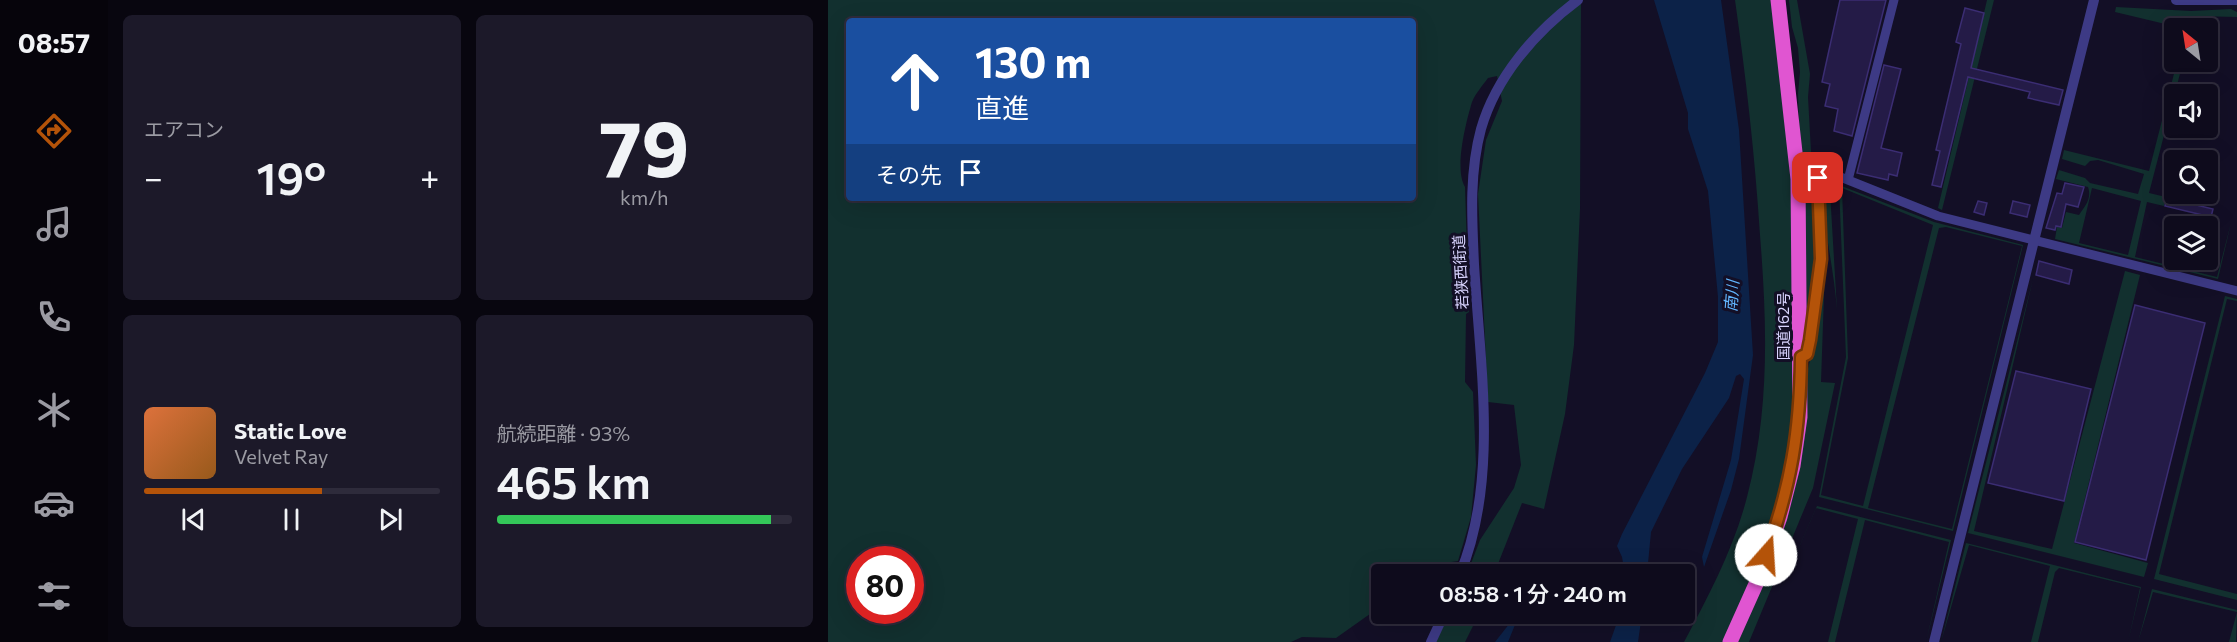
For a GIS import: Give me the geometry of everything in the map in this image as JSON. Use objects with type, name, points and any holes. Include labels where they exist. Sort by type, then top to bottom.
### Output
[{"type":"highway","name":"国道162号","points":[[1730,642],[1760,575],[1787,491],[1797,440],[1801,357],[1796,138],[1778,0]]},
{"type":"street","name":"若狭西街道","points":[[1463,564],[1477,524],[1483,466],[1472,205],[1479,140],[1492,100],[1524,52],[1550,23],[1578,0]]},
{"type":"street","points":[[1848,180],[1894,0]]},
{"type":"street","points":[[1934,642],[2094,0]]},
{"type":"street","points":[[2176,0],[2237,0]]},
{"type":"street","points":[[1801,357],[1807,354],[1810,340],[1821,259],[1818,178],[1828,172],[1938,216],[2237,291]]},
{"type":"street","points":[[1431,642],[1439,624]]},
{"type":"green space","points":[[828,0],[1581,0],[1580,209],[1574,345],[1565,414],[1544,509],[1522,503],[1498,564],[1471,564],[1480,540],[1514,488],[1521,465],[1514,405],[1488,402],[1478,194],[1486,140],[1502,101],[1497,76],[1488,78],[1473,99],[1464,133],[1461,157],[1462,179],[1465,187],[1469,312],[1466,314],[1465,382],[1473,392],[1476,465],[1471,517],[1458,561],[1443,564],[1371,564],[1371,613],[1336,638],[1302,637],[1291,642],[828,642]]},
{"type":"green space","points":[[1735,0],[1771,0],[1790,138],[1796,394],[1789,464],[1755,573],[1725,642],[1684,642],[1720,571],[1742,516],[1760,431],[1765,334],[1758,205]]},
{"type":"green space","points":[[1789,0],[1797,0],[1810,74],[1808,97],[1817,262],[1806,336],[1798,94],[1800,72]]},
{"type":"green space","points":[[1987,0],[1994,0],[1942,210],[1938,208]]},
{"type":"green space","points":[[2116,7],[2191,11],[2231,9],[2237,12],[2237,17],[2164,18],[2164,24],[2115,12]]},
{"type":"green space","points":[[2174,72],[2180,72],[2177,84],[2171,84]]},
{"type":"green space","points":[[2164,113],[2164,135],[2149,193],[2164,197],[2164,204],[2164,206],[2147,202],[2135,257],[2164,266],[2055,239],[2057,227],[2062,228],[2066,212],[2079,215],[2089,195],[2088,187],[2056,179],[2059,170],[2085,178],[2090,183],[2138,194],[2144,174],[2098,160],[2090,161],[2085,166],[2062,159],[2064,150],[2149,171]],"holes":[[[2092,188],[2141,201],[2128,255],[2079,243]]]},
{"type":"green space","points":[[1830,181],[1833,182],[1834,190],[1830,191],[1837,310],[1822,191],[1823,185]]},
{"type":"green space","points":[[1839,185],[1934,222],[2023,245],[1953,531],[1819,497],[1846,357]],"holes":[[[1842,188],[1933,225],[1863,506],[1821,495],[1848,358]],[[1946,227],[2022,246],[1952,529],[1868,508],[1939,228]]]},
{"type":"green space","points":[[2231,223],[2218,279],[2181,270],[2217,277]]},
{"type":"green space","points":[[1825,266],[1821,382],[1835,383],[1813,488],[1749,642],[1736,642],[1757,594],[1814,342]]},
{"type":"green space","points":[[2125,271],[2140,275],[2074,543],[2148,563],[2144,577],[1968,533],[2033,279],[1974,531],[2052,549]]},
{"type":"green space","points":[[2225,296],[2237,299],[2237,301],[2227,299],[2159,574],[2237,594],[2237,600],[2154,579]]},
{"type":"green space","points":[[1817,506],[1951,540],[1926,642],[1949,542],[1865,520],[1835,642],[1828,642],[1858,519],[1816,508]]},
{"type":"green space","points":[[1966,543],[2141,587],[2128,642],[2140,588],[2059,568],[2055,572],[2038,642],[2031,642],[2050,566],[1969,545],[1941,642]]},
{"type":"green space","points":[[2152,589],[2237,610],[2237,612],[2153,592],[2138,642]]},
{"type":"green space","points":[[2237,612],[2236,642],[2229,642]]},
{"type":"green space","points":[[1444,624],[1474,624],[1465,642],[1436,642]]},
{"type":"water","name":"南川","points":[[1654,0],[1721,0],[1739,130],[1753,355],[1739,459],[1731,490],[1704,567],[1702,557],[1731,460],[1744,379],[1740,374],[1736,376],[1729,398],[1682,469],[1651,532],[1648,564],[1623,564],[1617,546],[1622,534],[1705,373],[1718,342],[1718,297],[1708,191],[1688,129],[1688,113]]},
{"type":"water","points":[[1509,624],[1515,624],[1508,642],[1495,642]]},
{"type":"water","points":[[1616,624],[1641,624],[1638,642],[1610,642]]},
{"type":"building","points":[[1840,0],[1886,0],[1852,136],[1834,131],[1838,109],[1825,106],[1830,84],[1822,82]]},
{"type":"building","points":[[1965,8],[1984,13],[1971,68],[2063,90],[2059,105],[2028,98],[2030,92],[1968,77],[1941,187],[1932,185],[1940,151],[1936,150],[1961,44],[1956,42]]},
{"type":"building","points":[[1884,65],[1901,69],[1881,148],[1902,153],[1897,176],[1889,174],[1888,180],[1857,173]]},
{"type":"building","points":[[2065,183],[2084,187],[2078,207],[2066,204],[2061,227],[2056,226],[2055,230],[2046,228],[2057,193],[2062,194]]},
{"type":"building","points":[[1978,201],[1987,203],[1984,215],[1974,212]]},
{"type":"building","points":[[2013,201],[2030,205],[2027,217],[2010,213]]},
{"type":"building","points":[[2166,204],[2192,204],[2213,209],[2211,216],[2207,216],[2165,206]]},
{"type":"building","points":[[2039,261],[2072,270],[2069,284],[2036,275]]},
{"type":"building","points":[[2135,305],[2205,323],[2146,560],[2075,542]]},
{"type":"building","points":[[2016,371],[2091,389],[2064,501],[1988,483]]},
{"type":"route","points":[[1766,555],[1780,517],[1797,440],[1800,417],[1801,357],[1807,354],[1810,340],[1821,259],[1818,178]]}]
